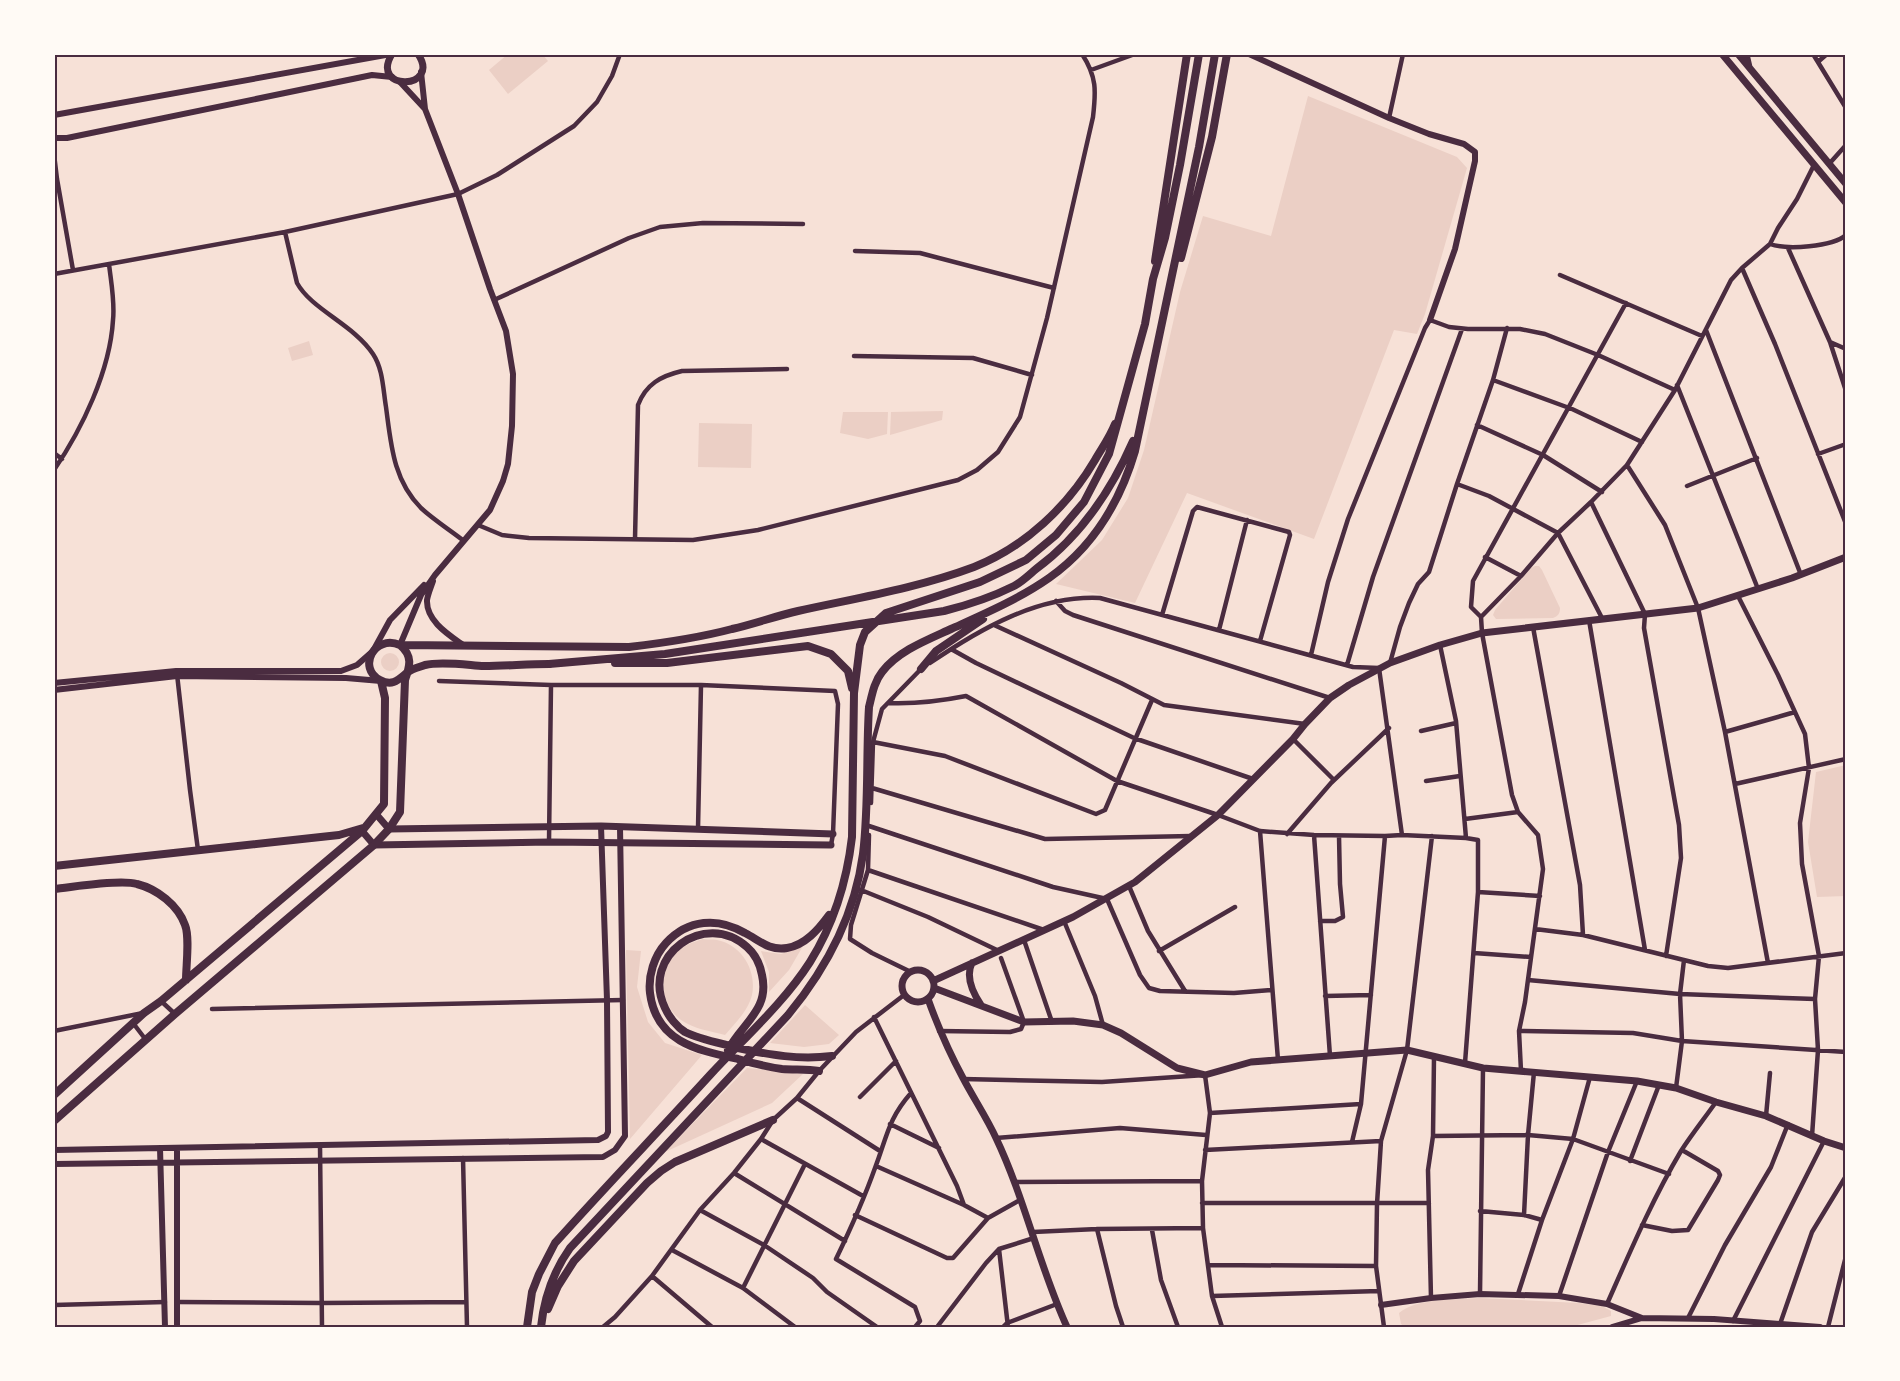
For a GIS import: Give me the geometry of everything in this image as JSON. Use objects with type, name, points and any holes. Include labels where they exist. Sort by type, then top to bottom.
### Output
[{"type":"highway","points":[[1154,279],[1156,246],[1187,54]]},
{"type":"highway","points":[[527,1327],[532,1292],[555,1243],[722,1061],[731,1046],[790,990],[810,961],[827,929],[848,864],[852,837],[854,693],[860,645],[865,632],[886,613],[980,582],[1026,560],[1056,535],[1084,502],[1109,454],[1145,324],[1172,207],[1200,54]]},
{"type":"highway","points":[[542,1324],[551,1280],[570,1248],[797,1004],[835,945],[855,891],[863,855],[869,706],[875,684],[882,672],[906,651],[999,607],[1049,578],[1093,537],[1123,485],[1135,452],[1141,424],[1199,147],[1215,54]]},
{"type":"highway","points":[[1167,298],[1188,232],[1209,147],[1227,54]]},
{"type":"highway","points":[[549,664],[665,654],[754,642],[944,611],[972,604],[1015,585],[1044,564],[1072,538],[1103,500],[1141,424]]},
{"type":"highway","points":[[921,669],[936,651],[999,607]]},
{"type":"highway","points":[[549,664],[667,663],[808,646],[831,654],[848,671],[854,693]]},
{"type":"highway","points":[[819,1071],[780,1068],[689,1046],[677,1039],[661,1024],[654,1012],[649,984],[658,953],[676,933],[691,926],[705,922],[722,922],[765,945],[786,948],[798,945],[810,937],[836,905]]},
{"type":"highway","points":[[751,1026],[759,1007],[764,982],[761,969],[751,950],[732,937],[709,933],[695,936],[674,948],[662,968],[658,981],[661,999],[674,1022],[686,1032],[722,1044],[779,1057],[798,1059],[832,1056]]},
{"type":"highway","points":[[542,1324],[558,1286],[574,1261],[647,1183],[675,1162],[773,1120]]},
{"type":"main road","points":[[392,54],[387,65],[388,70],[392,77],[405,83],[415,80],[422,69],[425,54]]},
{"type":"main road","points":[[418,54],[422,61],[422,69]]},
{"type":"main road","points":[[1722,54],[1846,203]]},
{"type":"main road","points":[[1738,54],[1846,184]]},
{"type":"main road","points":[[1746,54],[1749,69]]},
{"type":"main road","points":[[549,664],[486,666],[428,664],[408,672],[404,677],[393,682],[376,678],[370,668],[373,651],[383,643],[389,642],[400,645],[629,647],[666,643],[899,590],[976,566],[1007,550],[1055,513],[1083,478],[1112,430],[1123,404]]},
{"type":"main road","points":[[1067,1327],[996,1138],[939,1031],[928,999],[933,984],[972,963],[1000,955],[1024,940],[1129,886],[1218,815],[1330,698],[1379,668],[1440,645],[1482,633],[1698,608],[1801,575],[1846,557]]},
{"type":"main road","points":[[54,1120],[374,845],[389,829],[400,812],[405,680],[410,666],[409,654],[400,645]]},
{"type":"main road","points":[[54,1095],[144,1013],[363,829],[384,804],[386,698],[381,681]]},
{"type":"main road","points":[[376,814],[389,829]]},
{"type":"main road","points":[[389,829],[601,826],[833,834]]},
{"type":"main road","points":[[363,829],[374,845]]},
{"type":"main road","points":[[54,866],[339,835],[363,829]]},
{"type":"main road","points":[[698,829],[698,844]]},
{"type":"main road","points":[[374,845],[549,842],[831,846]]},
{"type":"main road","points":[[54,889],[111,883],[136,883],[160,895],[173,905],[186,926],[186,980]]},
{"type":"main road","points":[[972,963],[969,967],[971,985],[981,1005]]},
{"type":"main road","points":[[928,999],[919,1003],[904,995],[902,982],[911,972],[919,970],[925,972],[933,984],[1024,1022],[1089,1022],[1103,1025],[1121,1033],[1177,1068],[1205,1075],[1251,1062],[1407,1050],[1483,1068],[1637,1081],[1676,1088],[1766,1116],[1846,1148]]},
{"type":"street","points":[[54,115],[392,54]]},
{"type":"street","points":[[54,274],[285,232],[458,194],[497,175],[574,126],[597,102],[612,76],[620,54]]},
{"type":"street","points":[[478,525],[502,535],[529,538],[693,540],[758,530],[958,480],[977,470],[998,452],[1020,417],[1054,288],[1093,117],[1095,88],[1092,70],[1082,54]]},
{"type":"street","points":[[1092,70],[1135,54]]},
{"type":"street","points":[[1249,54],[1389,118],[1429,134],[1464,144],[1475,152],[1475,161],[1455,249],[1430,320],[1420,339],[1348,519],[1328,582],[1311,655]]},
{"type":"street","points":[[1389,118],[1403,54]]},
{"type":"street","points":[[1813,54],[1846,108]]},
{"type":"street","points":[[1819,62],[1827,54]]},
{"type":"street","points":[[54,683],[176,674],[341,671],[357,665],[373,651],[390,620],[465,541],[490,510],[508,464],[512,426],[513,374],[506,331],[458,194],[425,109],[422,69]]},
{"type":"street","points":[[54,138],[67,138],[372,75],[392,77]]},
{"type":"street","points":[[400,82],[425,109]]},
{"type":"street","points":[[1829,164],[1846,145]]},
{"type":"street","points":[[54,154],[73,270]]},
{"type":"street","points":[[1481,617],[1558,533],[1627,465],[1676,388],[1731,280],[1770,244],[1814,165]]},
{"type":"street","points":[[494,300],[660,226],[703,223],[803,224]]},
{"type":"street","points":[[285,232],[297,283],[301,290],[349,327],[373,354],[381,375],[393,459],[402,482],[422,508],[465,541]]},
{"type":"street","points":[[1770,244],[1788,248],[1833,241],[1846,235]]},
{"type":"street","points":[[1788,248],[1830,342],[1846,391]]},
{"type":"street","points":[[855,251],[920,253],[1054,288]]},
{"type":"street","points":[[54,470],[85,418],[105,365],[114,319],[109,264]]},
{"type":"street","points":[[1742,268],[1846,524]]},
{"type":"street","points":[[1560,275],[1702,336]]},
{"type":"street","points":[[1521,1071],[1519,1031],[1532,957],[1543,869],[1538,835],[1518,812],[1512,795],[1481,617],[1471,607],[1473,581],[1626,303]]},
{"type":"street","points":[[1430,320],[1462,329],[1531,330],[1676,388],[1758,589]]},
{"type":"street","points":[[1390,663],[1409,603],[1418,584],[1430,572],[1493,380],[1507,328]]},
{"type":"street","points":[[1347,665],[1373,577],[1462,329]]},
{"type":"street","points":[[1706,330],[1801,575]]},
{"type":"street","points":[[1830,342],[1846,349]]},
{"type":"street","points":[[854,356],[973,358],[1032,375]]},
{"type":"street","points":[[635,539],[638,405],[650,385],[666,375],[682,371],[787,369]]},
{"type":"street","points":[[1493,380],[1569,408],[1642,442]]},
{"type":"street","points":[[1477,424],[1543,455],[1602,492]]},
{"type":"street","points":[[1818,454],[1846,444]]},
{"type":"street","points":[[54,453],[62,459]]},
{"type":"street","points":[[1687,486],[1757,458]]},
{"type":"street","points":[[1627,465],[1665,525],[1698,608],[1725,732],[1768,963]]},
{"type":"street","points":[[1457,484],[1489,496],[1558,533],[1602,618]]},
{"type":"street","points":[[1591,502],[1645,614],[1644,628],[1680,836],[1681,858],[1666,956]]},
{"type":"street","points":[[1162,615],[1193,511],[1197,507],[1289,532],[1260,640]]},
{"type":"street","points":[[1219,630],[1247,520]]},
{"type":"street","points":[[1485,558],[1521,576]]},
{"type":"street","points":[[400,645],[415,606],[435,574]]},
{"type":"street","points":[[435,574],[427,601],[430,614],[442,630],[463,645]]},
{"type":"street","points":[[1738,596],[1805,734],[1809,768],[1800,823],[1802,864],[1819,956],[1815,999],[1818,1050],[1812,1136]]},
{"type":"street","points":[[911,972],[850,939],[851,925],[868,870],[873,742],[882,709],[921,669],[951,649],[1021,612],[1056,601],[1086,597],[1100,598],[1347,665],[1379,668],[1402,835]]},
{"type":"street","points":[[1056,601],[1065,611],[1073,615],[1330,698]]},
{"type":"street","points":[[1589,620],[1645,950]]},
{"type":"street","points":[[994,626],[1121,683],[1164,705],[1305,724]]},
{"type":"street","points":[[1533,627],[1580,885],[1583,935]]},
{"type":"street","points":[[1440,645],[1456,723],[1466,838]]},
{"type":"street","points":[[951,649],[1134,738],[1253,779]]},
{"type":"street","points":[[176,674],[198,850]]},
{"type":"street","points":[[54,690],[176,674],[346,678],[381,681]]},
{"type":"street","points":[[439,681],[551,685],[701,684],[835,691],[838,704],[831,846]]},
{"type":"street","points":[[698,829],[701,684]]},
{"type":"street","points":[[549,842],[551,685]]},
{"type":"street","points":[[888,703],[904,704],[966,696],[1117,781],[1260,831],[1339,836],[1432,836],[1478,840],[1478,892],[1465,1063]]},
{"type":"street","points":[[873,742],[945,756],[1096,814],[1105,810],[1152,700]]},
{"type":"street","points":[[1725,732],[1795,712]]},
{"type":"street","points":[[1421,731],[1456,723]]},
{"type":"street","points":[[1287,834],[1334,780],[1389,728]]},
{"type":"street","points":[[1293,739],[1334,780]]},
{"type":"street","points":[[1735,784],[1846,759]]},
{"type":"street","points":[[1426,781],[1460,776]]},
{"type":"street","points":[[872,788],[1045,839],[1193,836]]},
{"type":"street","points":[[1465,819],[1518,812]]},
{"type":"street","points":[[54,1150],[587,1141],[603,1138],[608,1132],[607,1000],[601,826]]},
{"type":"street","points":[[869,826],[1053,887],[1107,899],[1140,975],[1149,988],[1160,992],[1234,993],[1271,990]]},
{"type":"street","points":[[54,1164],[603,1157],[615,1150],[625,1136],[620,827]]},
{"type":"street","points":[[1260,831],[1278,1060]]},
{"type":"street","points":[[1314,835],[1330,1056]]},
{"type":"street","points":[[1320,921],[1335,921],[1343,917],[1339,836]]},
{"type":"street","points":[[1352,1142],[1361,1104],[1385,836]]},
{"type":"street","points":[[1384,1327],[1376,1266],[1381,1141],[1407,1050],[1432,836]]},
{"type":"street","points":[[868,870],[1044,930]]},
{"type":"street","points":[[1129,886],[1148,931],[1185,991]]},
{"type":"street","points":[[861,890],[928,917],[1000,955],[1024,1022],[1021,1029],[1010,1032],[939,1031]]},
{"type":"street","points":[[1478,892],[1540,896]]},
{"type":"street","points":[[1160,951],[1235,907]]},
{"type":"street","points":[[1064,921],[1095,996],[1103,1025]]},
{"type":"street","points":[[1535,929],[1583,935],[1708,966],[1728,968],[1846,953]]},
{"type":"street","points":[[1024,940],[1052,1022]]},
{"type":"street","points":[[1474,953],[1532,957]]},
{"type":"street","points":[[1676,1088],[1682,1041],[1680,994],[1684,960]]},
{"type":"street","points":[[1528,980],[1680,994],[1815,999]]},
{"type":"street","points":[[603,1327],[652,1276],[700,1210],[734,1173],[773,1120],[797,1098],[832,1056],[856,1032],[904,995]]},
{"type":"street","points":[[1325,996],[1371,995]]},
{"type":"street","points":[[212,1009],[623,1000]]},
{"type":"street","points":[[161,1001],[175,1014]]},
{"type":"street","points":[[54,1031],[144,1013]]},
{"type":"street","points":[[874,1017],[939,1148],[964,1205]]},
{"type":"street","points":[[133,1023],[146,1040]]},
{"type":"street","points":[[1519,1031],[1633,1033],[1682,1041],[1846,1052]]},
{"type":"street","points":[[1431,1298],[1428,1170],[1433,1136],[1434,1057]]},
{"type":"street","points":[[860,1097],[896,1061]]},
{"type":"street","points":[[1480,1294],[1483,1068]]},
{"type":"street","points":[[1524,1215],[1534,1072]]},
{"type":"street","points":[[1766,1116],[1770,1073]]},
{"type":"street","points":[[963,1079],[1102,1082],[1205,1075],[1210,1113],[1202,1181],[1203,1228],[1212,1296],[1222,1327]]},
{"type":"street","points":[[1518,1294],[1542,1220],[1573,1139],[1590,1077]]},
{"type":"street","points":[[1559,1296],[1608,1152],[1637,1081]]},
{"type":"street","points":[[1630,1161],[1659,1085]]},
{"type":"street","points":[[911,1093],[899,1107],[890,1124],[876,1166],[836,1259],[915,1307],[924,1327]]},
{"type":"street","points":[[797,1098],[880,1151]]},
{"type":"street","points":[[1607,1304],[1642,1225],[1669,1174],[1682,1150],[1716,1102]]},
{"type":"street","points":[[1210,1113],[1361,1104]]},
{"type":"street","points":[[890,1124],[939,1148]]},
{"type":"street","points":[[1688,1318],[1725,1245],[1771,1167],[1788,1124]]},
{"type":"street","points":[[996,1138],[1120,1128],[1206,1135]]},
{"type":"street","points":[[1433,1136],[1528,1134],[1573,1139],[1669,1174]]},
{"type":"street","points":[[761,1139],[863,1196]]},
{"type":"street","points":[[1205,1150],[1381,1141]]},
{"type":"street","points":[[1733,1321],[1824,1141]]},
{"type":"street","points":[[320,1145],[322,1327]]},
{"type":"street","points":[[160,1148],[165,1327]]},
{"type":"street","points":[[177,1148],[177,1327]]},
{"type":"street","points":[[1642,1225],[1672,1231],[1688,1230],[1718,1180],[1720,1175],[1718,1171],[1682,1150]]},
{"type":"street","points":[[463,1158],[467,1327]]},
{"type":"street","points":[[743,1288],[805,1164]]},
{"type":"street","points":[[876,1166],[988,1218]]},
{"type":"street","points":[[734,1173],[845,1241]]},
{"type":"street","points":[[1780,1324],[1812,1232],[1846,1176]]},
{"type":"street","points":[[1014,1182],[1202,1181]]},
{"type":"street","points":[[855,1215],[947,1258],[953,1258],[988,1218],[1020,1200]]},
{"type":"street","points":[[1202,1203],[1429,1203]]},
{"type":"street","points":[[700,1210],[764,1245],[813,1278],[867,1325],[877,1327]]},
{"type":"street","points":[[1480,1211],[1524,1215],[1542,1220]]},
{"type":"street","points":[[937,1327],[999,1249],[1034,1235],[1097,1229],[1203,1228]]},
{"type":"street","points":[[1097,1229],[1123,1327]]},
{"type":"street","points":[[1152,1230],[1161,1280],[1178,1327]]},
{"type":"street","points":[[999,1249],[1006,1326],[1057,1304]]},
{"type":"street","points":[[672,1250],[743,1288],[795,1327]]},
{"type":"street","points":[[1828,1327],[1846,1256]]},
{"type":"street","points":[[1208,1265],[1376,1266]]},
{"type":"street","points":[[652,1276],[712,1327]]},
{"type":"street","points":[[1212,1296],[1378,1291]]},
{"type":"street","points":[[1381,1305],[1480,1294],[1559,1296],[1607,1304],[1642,1318]]},
{"type":"street","points":[[54,1305],[165,1302],[321,1304],[466,1302]]},
{"type":"street","points":[[1612,1327],[1642,1318],[1688,1318],[1820,1327]]},
{"type":"street","points":[[1666,1327],[1667,1318]]},
{"type":"street","points":[[1713,1327],[1714,1319]]},
{"type":"street","points":[[915,1327],[920,1321]]},
{"type":"shaded area","points":[[508,54],[542,54],[548,61],[508,94],[489,70]]},
{"type":"shaded area","points":[[1308,96],[1457,157],[1467,168],[1425,314],[1417,334],[1394,330],[1314,539],[1187,493],[1135,603],[1056,584],[1102,540],[1128,498],[1144,450],[1180,292],[1203,216],[1271,236]]},
{"type":"shaded area","points":[[309,341],[313,355],[292,361],[288,348]]},
{"type":"shaded area","points":[[943,411],[942,420],[890,435],[891,412]]},
{"type":"shaded area","points":[[843,412],[888,412],[887,434],[868,439],[840,433]]},
{"type":"shaded area","points":[[699,423],[752,424],[751,468],[698,467]]},
{"type":"shaded area","points":[[1535,566],[1539,566],[1542,570],[1560,612],[1553,618],[1496,619],[1493,615],[1495,610]]},
{"type":"shaded area","points":[[386,653],[394,653],[399,658],[397,669],[386,671],[381,666],[381,658]]},
{"type":"shaded area","points":[[1846,765],[1846,896],[1817,897],[1808,842],[1816,772]]},
{"type":"shaded area","points":[[703,939],[717,940],[734,947],[750,968],[753,986],[750,1001],[741,1017],[725,1035],[697,1028],[681,1020],[668,1005],[665,996],[664,977],[671,958],[684,947]]},
{"type":"shaded area","points":[[803,946],[789,970],[769,992],[769,972],[761,951],[781,954]]},
{"type":"shaded area","points":[[626,950],[641,951],[637,987],[648,1022],[665,1043],[702,1055],[630,1139]]},
{"type":"shaded area","points":[[805,1005],[839,1035],[829,1044],[804,1047],[770,1043]]},
{"type":"shaded area","points":[[747,1068],[803,1074],[772,1103],[665,1152]]},
{"type":"shaded area","points":[[1479,1298],[1602,1306],[1611,1311],[1611,1316],[1570,1327],[1405,1327],[1401,1324],[1399,1313],[1415,1305]]}]
